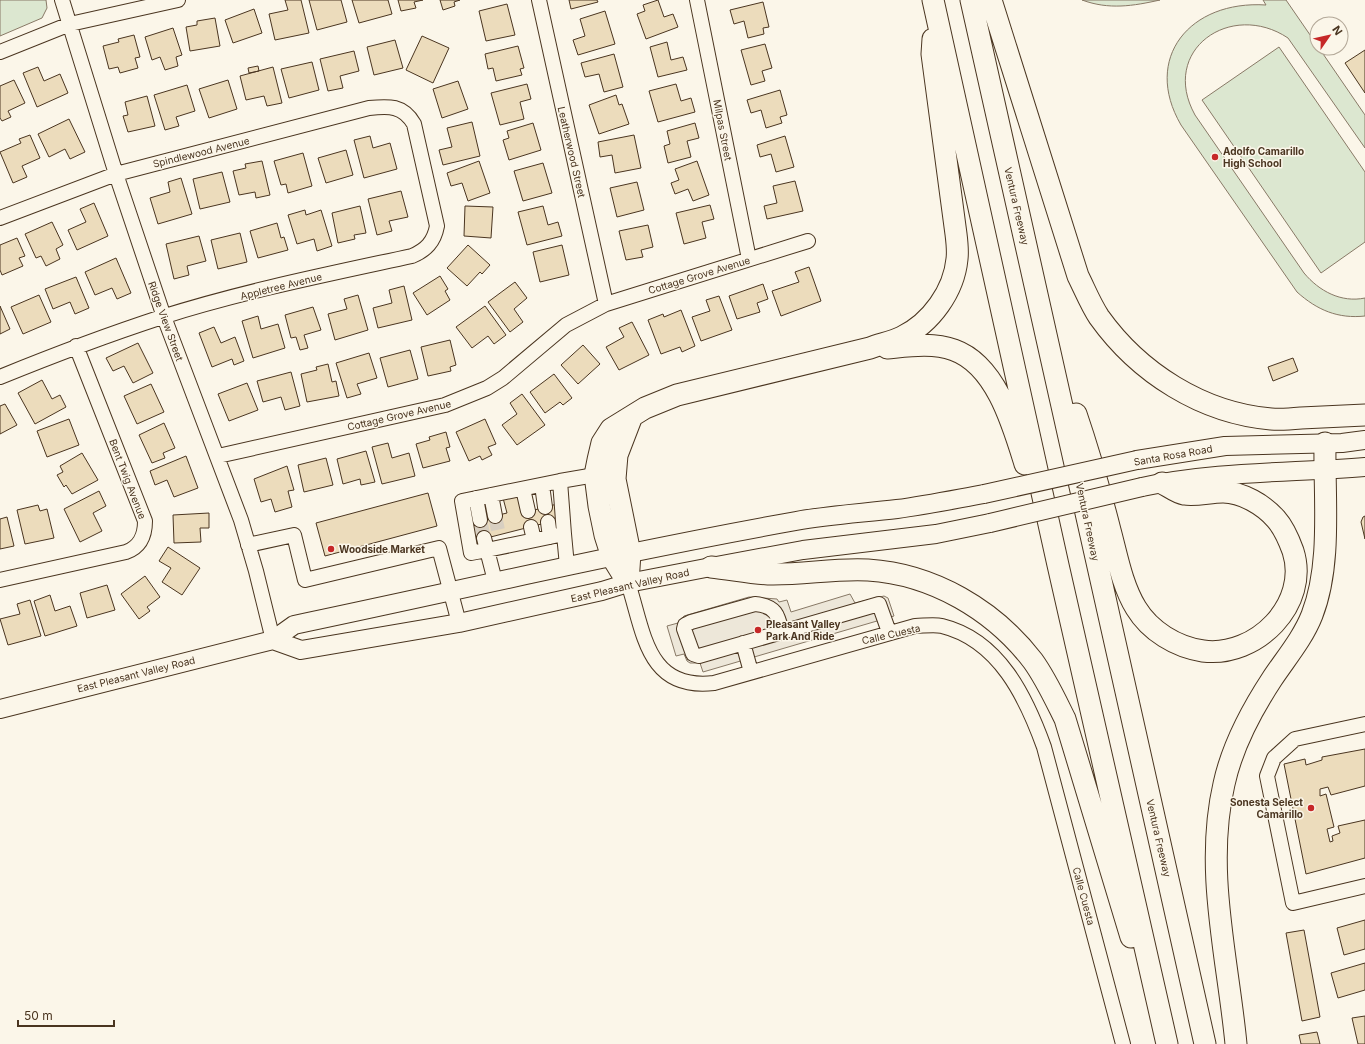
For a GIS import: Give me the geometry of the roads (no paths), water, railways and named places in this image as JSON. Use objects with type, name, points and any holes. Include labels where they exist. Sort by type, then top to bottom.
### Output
[{"type":"highway","name":"Ventura Freeway","points":[[971,0],[1205,1044]]},
{"type":"highway","points":[[991,0],[1078,276],[1098,316],[1116,339],[1141,364],[1174,388],[1207,403],[1242,415],[1272,419],[1365,415]]},
{"type":"highway","points":[[621,555],[604,532],[595,475],[602,443],[611,428],[655,403],[677,395],[870,348],[902,337],[917,327],[936,310],[945,295],[953,278],[957,259],[956,234],[932,54],[934,5]]},
{"type":"highway","points":[[934,5],[1058,565],[1167,1044]]},
{"type":"highway","points":[[1042,315],[1089,451],[1128,592],[1144,619],[1154,630],[1168,639],[1186,647],[1204,651],[1237,646],[1251,642],[1265,633],[1279,620],[1290,602],[1296,583],[1296,561],[1288,537],[1277,519],[1264,508],[1238,495],[1225,492],[1183,494],[1162,483]]},
{"type":"highway","points":[[870,348],[943,347],[965,355],[986,373],[996,389],[1012,427],[1058,565]]},
{"type":"highway","points":[[628,583],[621,555],[615,479],[617,455],[632,416]]},
{"type":"highway","points":[[1236,1044],[1217,879],[1216,846],[1219,811],[1224,783],[1242,733],[1263,693],[1291,652],[1312,616],[1319,596],[1324,573],[1325,443]]},
{"type":"highway","points":[[711,567],[769,574],[868,570],[901,575],[930,584],[959,598],[998,623],[1033,662],[1050,687],[1065,719],[1117,898],[1167,1044]]},
{"type":"main road","name":"Santa Rosa Road","points":[[984,494],[1137,460],[1225,446],[1325,443],[1365,440]]},
{"type":"main road","points":[[1162,483],[1228,475],[1365,467]]},
{"type":"main road","name":"East Pleasant Valley Road","points":[[273,640],[301,650],[459,622],[602,591],[628,583],[803,550],[929,535],[990,523],[1162,483]]},
{"type":"main road","name":"East Pleasant Valley Road","points":[[0,708],[273,640],[294,625],[451,592],[495,581],[798,520],[899,509],[984,494]]},
{"type":"street","name":"Ridge View Street","points":[[62,0],[116,174],[164,317],[218,456],[248,545],[273,640]]},
{"type":"street","points":[[0,52],[70,24],[178,0]]},
{"type":"street","name":"Leatherwood Street","points":[[538,0],[606,304]]},
{"type":"street","name":"Milpas Street","points":[[697,0],[749,259]]},
{"type":"street","name":"Spindlewood Avenue","points":[[0,218],[116,174],[369,108],[391,106],[405,112]]},
{"type":"street","name":"Appletree Avenue","points":[[0,377],[76,346],[164,317],[310,278],[412,256],[422,252],[436,235],[437,226],[414,124],[405,112]]},
{"type":"street","name":"Cottage Grove Avenue","points":[[218,456],[445,405],[470,396],[503,378],[566,325],[606,304],[808,241]]},
{"type":"street","name":"Bent Twig Avenue","points":[[0,580],[126,552],[138,545],[145,530],[145,521],[76,346]]},
{"type":"street","points":[[564,534],[550,537],[532,533],[486,544],[471,553],[462,501],[595,475]]},
{"type":"street","points":[[560,482],[567,566]]},
{"type":"street","points":[[542,485],[545,507]]},
{"type":"street","points":[[523,489],[528,511]]},
{"type":"street","points":[[491,495],[495,516]]},
{"type":"street","points":[[476,498],[480,520]]},
{"type":"street","points":[[548,522],[550,537]]},
{"type":"street","points":[[248,545],[294,535],[305,580],[439,548],[459,622]]},
{"type":"street","points":[[486,544],[495,581]]},
{"type":"street","name":"Calle Cuesta","points":[[628,583],[644,640],[658,665],[670,675],[684,681],[701,685],[714,683],[889,632],[915,626],[941,625],[964,633],[986,649],[1007,670],[1034,718],[1044,747],[1123,1044]]},
{"type":"street","points":[[782,632],[777,613],[765,606],[755,604],[690,622],[684,626],[691,650],[696,656],[743,644],[880,604],[889,632]]},
{"type":"street","points":[[743,644],[751,672]]},
{"type":"street","points":[[1365,724],[1295,739],[1274,758],[1267,776],[1293,903],[1365,886]]},
{"type":"tunnel","points":[[495,516],[499,535]]},
{"type":"tunnel","points":[[480,520],[484,538]]},
{"type":"place","name":"Adolfo Camarillo High School","points":[[1215,157]]},
{"type":"place","name":"Woodside Market","points":[[331,549]]},
{"type":"place","name":"Pleasant Valley Park And Ride","points":[[758,630]]},
{"type":"place","name":"Sonesta Select Camarillo","points":[[1311,808]]}]
